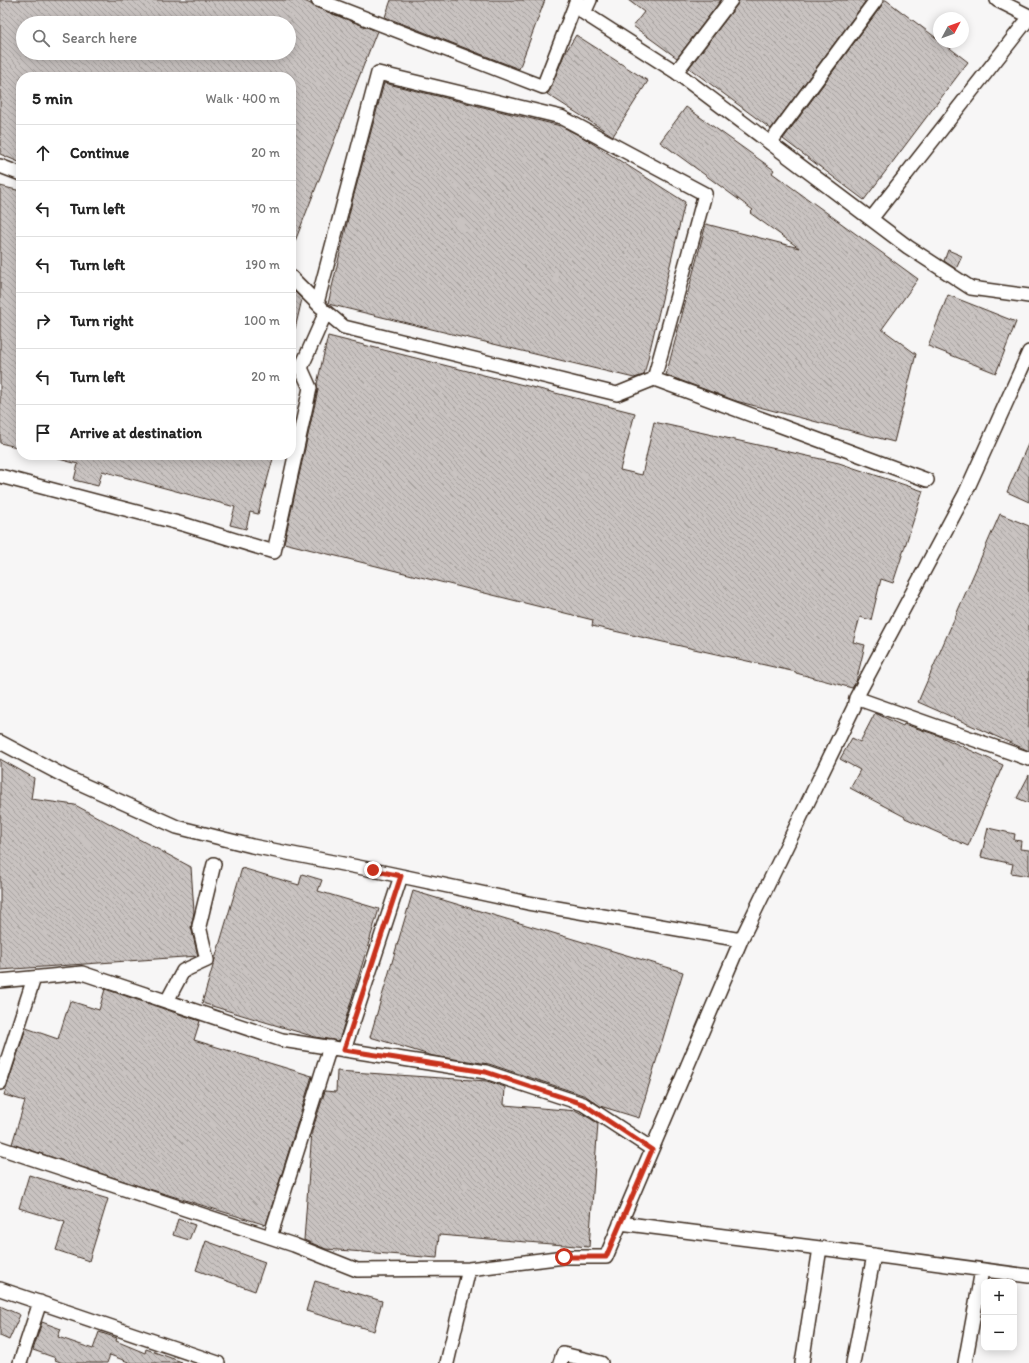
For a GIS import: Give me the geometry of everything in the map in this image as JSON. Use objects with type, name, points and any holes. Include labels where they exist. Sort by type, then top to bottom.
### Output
[{"type":"street","points":[[318,0],[543,87],[577,0]]},
{"type":"street","points":[[590,0],[584,13],[676,72],[908,247],[971,288],[1029,296]]},
{"type":"street","points":[[676,72],[731,0]]},
{"type":"street","points":[[770,143],[876,0]]},
{"type":"street","points":[[871,219],[1029,17],[997,0]]},
{"type":"street","points":[[317,303],[378,73],[561,117],[705,194],[654,379]]},
{"type":"street","points":[[0,166],[16,172]]},
{"type":"street","points":[[296,282],[326,312],[344,327],[617,394],[654,379],[927,480]]},
{"type":"street","points":[[296,452],[310,388],[301,368],[326,312]]},
{"type":"street","points":[[0,1148],[294,1245],[357,1270],[469,1268],[564,1257],[606,1257],[741,940],[854,707],[856,698],[965,494],[1029,352]]},
{"type":"street","points":[[0,476],[186,525],[274,552],[294,460]]},
{"type":"street","points":[[856,698],[1029,759]]},
{"type":"street","points":[[0,742],[66,777],[177,827],[252,846],[528,903],[741,940]]},
{"type":"street","points":[[167,1001],[183,971],[208,960],[199,926],[214,864]]},
{"type":"street","points":[[344,1050],[401,876]]},
{"type":"street","points":[[0,981],[82,973],[282,1040],[486,1072],[583,1104],[652,1150]]},
{"type":"street","points":[[0,1083],[34,978]]},
{"type":"street","points":[[270,1237],[330,1047]]},
{"type":"street","points":[[620,1223],[1029,1276]]},
{"type":"street","points":[[802,1363],[820,1248]]},
{"type":"street","points":[[853,1363],[874,1255]]},
{"type":"street","points":[[447,1363],[469,1268]]},
{"type":"street","points":[[965,1363],[982,1270]]},
{"type":"street","points":[[0,1289],[204,1361],[218,1363]]},
{"type":"street","points":[[20,1363],[40,1302]]},
{"type":"street","points":[[560,1363],[563,1354],[601,1363]]},
{"type":"building","points":[[0,0],[302,0],[315,7],[377,31],[296,239],[296,72],[16,72],[16,161],[0,154]]},
{"type":"building","points":[[391,0],[545,0],[519,69],[385,17]]},
{"type":"building","points":[[628,0],[721,0],[677,58],[633,26],[644,12]]},
{"type":"building","points":[[739,0],[862,0],[865,2],[771,129],[689,68],[737,5]]},
{"type":"building","points":[[884,0],[886,0],[933,35],[933,48],[950,48],[968,62],[864,200],[783,139],[882,5]]},
{"type":"building","points":[[576,35],[648,81],[613,136],[547,94],[564,55]]},
{"type":"building","points":[[384,83],[561,126],[584,138],[685,202],[644,375],[634,378],[328,304],[352,202]]},
{"type":"building","points":[[686,107],[774,170],[772,173],[918,279],[882,329],[916,354],[894,442],[736,401],[666,375],[706,224],[799,248],[750,213],[753,210],[660,142]]},
{"type":"building","points":[[0,186],[16,190],[16,447],[0,443]]},
{"type":"building","points":[[948,250],[962,256],[956,269],[944,261]]},
{"type":"building","points":[[296,293],[302,299],[296,325]]},
{"type":"building","points":[[948,295],[1016,322],[996,373],[928,346]]},
{"type":"building","points":[[328,336],[635,413],[620,470],[642,475],[654,422],[839,463],[923,491],[893,583],[881,579],[871,620],[860,617],[853,642],[865,645],[856,682],[852,688],[796,672],[592,626],[593,620],[284,543],[318,390],[317,384]]},
{"type":"building","points":[[1029,442],[1029,502],[1007,492]]},
{"type":"building","points":[[63,460],[273,460],[258,514],[250,512],[246,529],[230,525],[235,507],[102,471],[98,486],[74,480],[78,464]]},
{"type":"building","points":[[1000,514],[1029,526],[1029,751],[918,702]]},
{"type":"building","points":[[875,713],[903,726],[904,724],[937,735],[1003,765],[968,846],[905,818],[850,788],[860,770],[840,759],[852,738],[860,742]]},
{"type":"building","points":[[0,759],[34,778],[31,799],[75,805],[191,867],[194,912],[191,927],[198,956],[0,970]]},
{"type":"building","points":[[1029,775],[1029,803],[1017,798]]},
{"type":"building","points":[[988,828],[1015,834],[1014,840],[1021,841],[1020,849],[1029,850],[1029,876],[1011,873],[1013,864],[981,857]]},
{"type":"building","points":[[242,868],[299,885],[302,874],[322,880],[318,891],[379,909],[339,1041],[315,1037],[202,1003]]},
{"type":"building","points":[[413,891],[683,972],[639,1118],[600,1106],[586,1096],[489,1064],[433,1056],[370,1037]]},
{"type":"building","points":[[105,989],[200,1021],[194,1040],[312,1076],[266,1225],[136,1185],[12,1144],[25,1101],[4,1095],[26,1028],[58,1039],[70,1001],[99,1010]]},
{"type":"building","points":[[337,1071],[487,1081],[505,1087],[504,1105],[577,1111],[598,1123],[589,1247],[439,1235],[437,1258],[326,1249],[304,1240],[312,1131],[325,1091],[336,1092]]},
{"type":"building","points":[[29,1175],[108,1199],[89,1261],[56,1250],[65,1222],[19,1208]]},
{"type":"building","points":[[178,1219],[195,1225],[189,1240],[173,1235]]},
{"type":"building","points":[[206,1241],[265,1262],[255,1291],[196,1270]]},
{"type":"building","points":[[315,1281],[382,1301],[374,1331],[306,1311]]},
{"type":"building","points":[[0,1306],[20,1315],[9,1340],[0,1336]]},
{"type":"building","points":[[42,1322],[61,1329],[58,1337],[93,1349],[99,1332],[117,1338],[116,1341],[145,1353],[146,1349],[182,1362],[131,1363],[110,1355],[107,1363],[63,1363],[55,1360],[56,1358],[33,1350]]},
{"type":"route","points":[[373,870],[401,876],[344,1050],[486,1072],[583,1104],[652,1150],[606,1257],[564,1257]]}]
